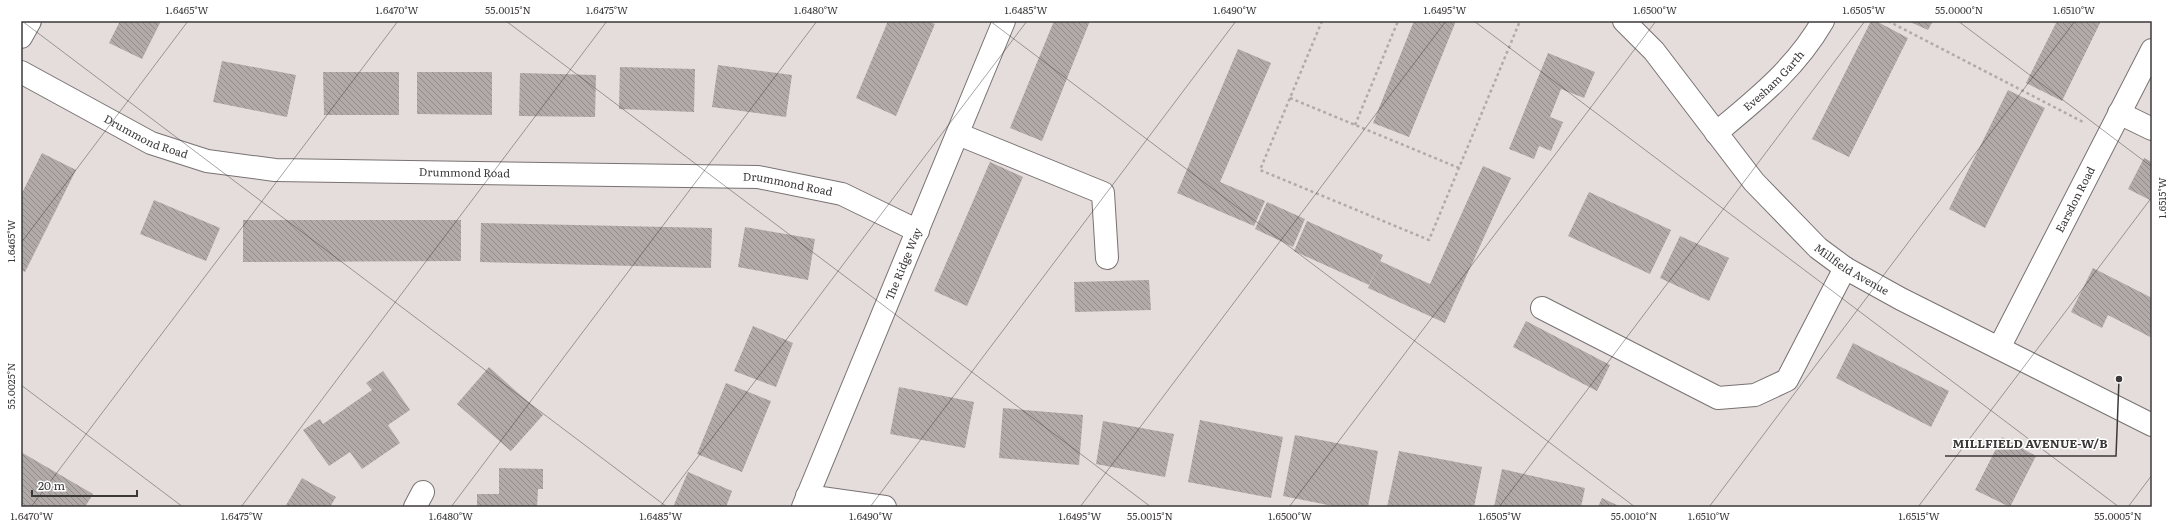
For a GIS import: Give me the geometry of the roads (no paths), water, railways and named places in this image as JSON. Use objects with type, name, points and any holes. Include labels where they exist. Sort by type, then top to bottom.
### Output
[{"type":"street","points":[[21,37],[30,21]]},
{"type":"street","name":"The Ridge Way","points":[[805,502],[1004,21]]},
{"type":"street","name":"Millfield Avenue","points":[[1624,21],[1654,52],[1754,182],[1818,248],[1845,268],[1901,299],[2152,425]]},
{"type":"street","name":"Evesham Garth","points":[[1716,133],[1771,88],[1809,46],[1822,21]]},
{"type":"street","name":"Earsdon Road","points":[[1999,348],[2152,50]]},
{"type":"street","name":"Drummond Road","points":[[21,72],[151,143],[207,162],[275,170],[758,177],[842,194],[918,231]]},
{"type":"street","points":[[2119,113],[2152,129]]},
{"type":"street","points":[[958,134],[1103,193],[1107,258]]},
{"type":"street","points":[[1542,308],[1718,398],[1755,395],[1787,380],[1845,268]]},
{"type":"street","points":[[805,502],[885,507]]},
{"type":"place","name":"MILLFIELD AVENUE-W/B","points":[[2119,379]]}]
